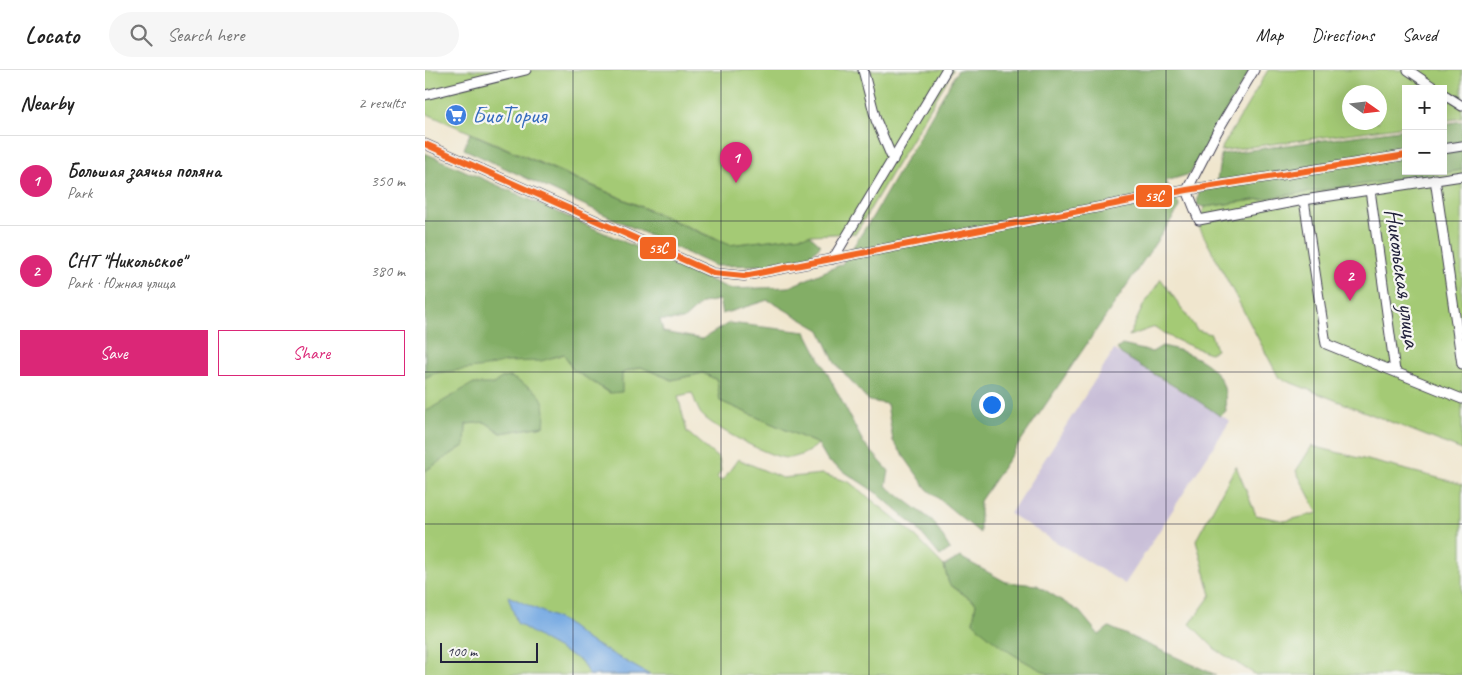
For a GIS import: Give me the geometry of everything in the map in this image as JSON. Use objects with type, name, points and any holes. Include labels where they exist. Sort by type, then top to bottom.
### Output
[{"type":"street","points":[[425,95],[526,70]]},
{"type":"street","points":[[863,70],[876,120],[893,160]]},
{"type":"street","points":[[833,259],[946,70]]},
{"type":"street","points":[[1254,70],[1217,132],[1187,190],[1199,220],[1304,200],[1462,176]]},
{"type":"street","points":[[1409,70],[1430,85]]},
{"type":"street","points":[[1447,97],[1462,106]]},
{"type":"street","points":[[425,144],[713,273],[744,276],[1187,190],[1402,156]]},
{"type":"street","points":[[1447,148],[1462,146]]},
{"type":"street","points":[[1435,179],[1462,364]]},
{"type":"street","name":"Никольская улица","points":[[1370,190],[1395,371]]},
{"type":"street","points":[[1304,200],[1326,344],[1462,399]]},
{"type":"shaded area","points":[[1114,350],[1230,421],[1125,584],[1010,514]]},
{"type":"green space","points":[[425,70],[953,70],[856,233],[810,235],[730,245],[425,113]]},
{"type":"green space","points":[[958,70],[1250,70],[1190,174],[1166,181],[1180,207],[980,501],[980,533],[927,489],[893,441],[887,404],[869,401],[835,363],[820,330],[768,300],[722,314],[719,300],[702,303],[683,320],[660,320],[663,332],[702,339],[729,323],[806,332],[863,442],[889,471],[886,486],[933,521],[950,549],[940,556],[917,528],[878,494],[828,461],[818,444],[720,401],[717,380],[703,373],[672,380],[641,367],[622,373],[622,392],[610,393],[572,369],[564,354],[541,361],[506,362],[485,367],[435,373],[425,378],[425,153],[730,289],[789,287],[842,264],[873,216]]},
{"type":"green space","points":[[1268,70],[1462,70],[1462,118],[1447,120],[1447,85],[1402,85],[1402,127],[1387,129],[1387,85],[1342,85],[1342,130],[1376,130],[1220,151]]},
{"type":"green space","points":[[1462,121],[1462,170],[1447,172],[1447,123]]},
{"type":"green space","points":[[1402,130],[1402,175],[1427,175],[1205,207],[1197,205],[1199,191],[1216,186],[1221,154]]},
{"type":"green space","points":[[470,133],[729,245],[810,235],[821,245],[807,258],[770,265],[715,266],[464,149]]},
{"type":"green space","points":[[1462,170],[1462,450],[1279,378],[1198,225],[1205,207],[1427,175],[1447,175],[1447,172]]},
{"type":"green space","points":[[1161,279],[1197,330],[1211,334],[1216,350],[1210,353],[1195,348],[1161,332],[1155,327],[1129,336],[1143,306]]},
{"type":"green space","points":[[1122,345],[1152,352],[1162,346],[1190,354],[1199,359],[1215,371],[1221,379],[1225,391],[1226,411],[1220,416],[1121,354],[1117,349]]},
{"type":"green space","points":[[425,350],[512,361],[547,358],[565,354],[572,369],[610,393],[622,373],[641,367],[672,380],[703,373],[717,380],[720,401],[818,444],[804,454],[795,457],[779,457],[756,448],[707,420],[701,414],[692,393],[678,396],[687,432],[719,459],[721,471],[717,478],[722,481],[738,459],[782,478],[822,474],[849,482],[907,528],[944,566],[949,584],[976,603],[973,622],[1052,675],[425,675],[425,471],[465,445],[466,424],[485,422],[501,433],[544,426],[512,378],[507,378],[502,387],[425,412]]},
{"type":"green space","points":[[511,377],[539,395],[544,406],[544,426],[501,433],[485,422],[466,424],[465,445],[425,471],[425,412],[472,384],[494,384],[501,378]]},
{"type":"green space","points":[[1312,446],[1462,484],[1462,675],[1256,675],[1215,649],[1190,624],[1211,595],[1196,540],[1236,466],[1256,515],[1285,521],[1318,513],[1296,471]]},
{"type":"green space","points":[[960,557],[1006,582],[1037,585],[1080,612],[1099,635],[1109,627],[1216,675],[1052,675],[1041,670],[1020,659],[1000,645],[973,622],[976,603],[949,584],[944,566]]},
{"type":"water","points":[[508,596],[563,621],[586,639],[650,675],[589,675],[581,661],[517,623]]},
{"type":"transit line","name":"53С","points":[[425,144],[713,273],[744,276],[1187,190],[1402,156]]},
{"type":"place","name":"БиоТория","points":[[456,115]]},
{"type":"place","name":"Большая заячья поляна","points":[[736,183]]},
{"type":"place","name":"СНТ \"Никольское\"","points":[[1350,301]]}]
